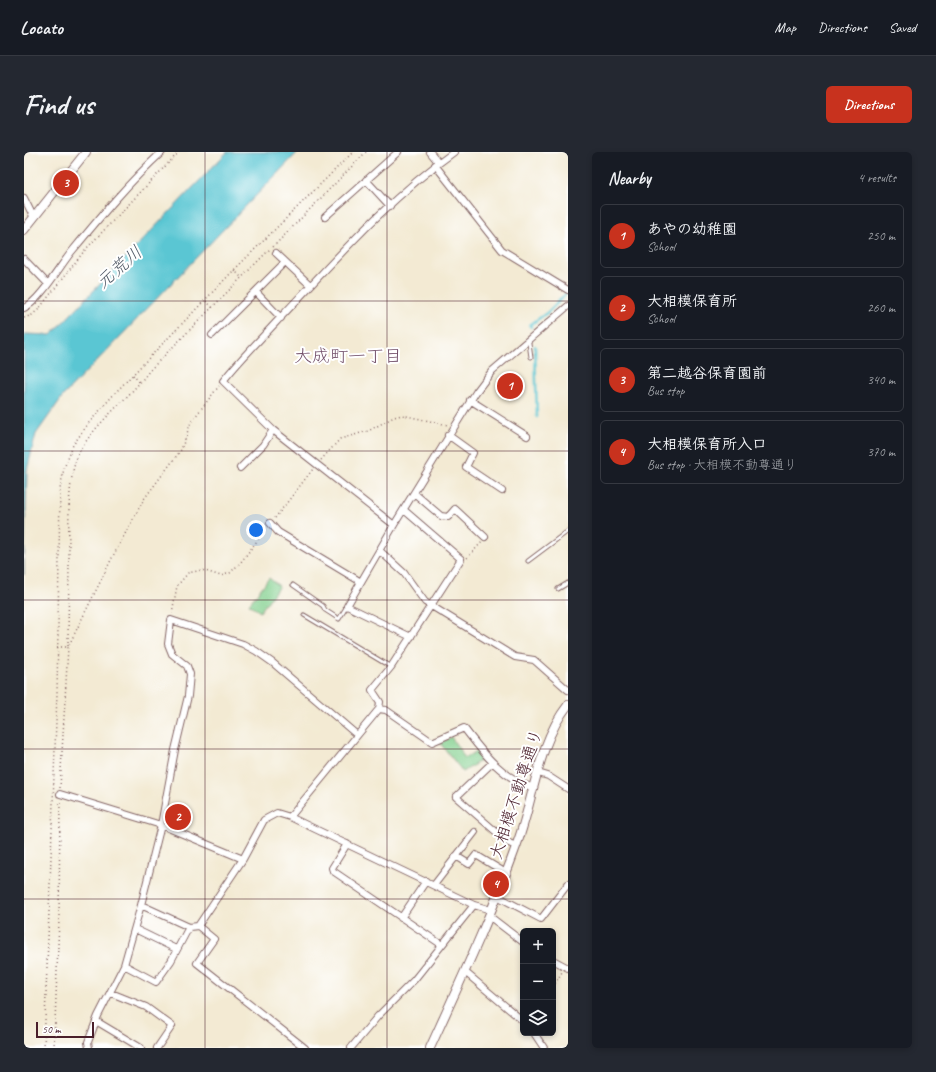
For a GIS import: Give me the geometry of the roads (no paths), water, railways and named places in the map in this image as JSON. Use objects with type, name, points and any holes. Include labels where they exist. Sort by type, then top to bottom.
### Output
[{"type":"street","points":[[24,230],[86,152]]},
{"type":"street","points":[[24,308],[29,306],[48,284],[72,251],[128,186],[162,152]]},
{"type":"street","points":[[325,217],[398,152]]},
{"type":"street","points":[[430,152],[437,164],[502,250],[568,290]]},
{"type":"street","points":[[394,525],[273,430],[224,381],[239,361],[281,318],[310,285],[390,206],[437,164],[454,152]]},
{"type":"street","points":[[366,180],[390,206]]},
{"type":"street","points":[[24,198],[34,218]]},
{"type":"street","points":[[276,253],[310,285]]},
{"type":"street","points":[[24,259],[48,284]]},
{"type":"street","points":[[212,335],[285,262]]},
{"type":"street","points":[[256,292],[281,318]]},
{"type":"street","points":[[411,637],[347,606],[470,400],[492,371],[568,306]]},
{"type":"street","points":[[470,400],[527,436]]},
{"type":"street","points":[[240,468],[263,445],[273,430]]},
{"type":"street","points":[[448,435],[473,453],[466,467],[502,492]]},
{"type":"street","points":[[414,493],[441,516],[448,517],[454,509],[486,537]]},
{"type":"street","points":[[290,816],[379,709],[380,702],[372,690],[391,667],[461,560],[404,510]]},
{"type":"street","points":[[270,523],[278,532],[361,582]]},
{"type":"street","points":[[380,551],[404,573],[425,602],[515,657],[534,660],[568,690]]},
{"type":"street","points":[[89,1048],[88,1042],[96,1020],[124,965],[141,906],[161,825],[175,750],[188,696],[190,674],[188,666],[172,654],[168,644],[170,620],[243,644],[256,651],[273,663],[357,735]]},
{"type":"street","name":"大相模不動尊通り","points":[[430,1048],[465,972],[506,873],[516,846],[549,737],[568,705]]},
{"type":"street","points":[[379,709],[386,710],[432,742],[464,728],[492,763],[505,774],[527,786],[534,788]]},
{"type":"street","points":[[492,763],[456,797],[509,843],[516,846]]},
{"type":"street","points":[[538,773],[548,776],[568,788]]},
{"type":"street","points":[[60,794],[161,825],[243,858]]},
{"type":"street","points":[[198,926],[243,858],[264,820],[277,813],[290,816],[490,913],[520,939]]},
{"type":"street","points":[[434,885],[475,832]]},
{"type":"street","points":[[347,844],[332,868],[333,870],[442,945]]},
{"type":"street","points":[[456,856],[469,864],[476,855],[506,873]]},
{"type":"street","points":[[402,918],[426,881]]},
{"type":"street","points":[[497,896],[541,919],[568,884]]},
{"type":"street","points":[[351,1048],[378,1016],[414,980],[474,905]]},
{"type":"street","points":[[141,906],[189,927],[198,926],[214,939],[197,963],[305,1048]]},
{"type":"street","points":[[124,965],[156,982],[171,961],[189,927]]},
{"type":"street","points":[[134,929],[176,949]]},
{"type":"street","points":[[556,962],[567,967]]},
{"type":"street","points":[[465,972],[520,1018]]},
{"type":"street","points":[[111,993],[146,1008],[172,1026],[157,1048]]},
{"type":"street","points":[[96,1020],[141,1048]]},
{"type":"street","points":[[536,1036],[544,1048]]},
{"type":"lane","points":[[526,341],[529,343],[531,357]]},
{"type":"lane","points":[[528,561],[568,532]]},
{"type":"lane","points":[[558,589],[568,583]]},
{"type":"lane","points":[[293,585],[324,606],[325,610],[339,619],[347,606]]},
{"type":"lane","points":[[304,615],[391,667]]},
{"type":"water","name":"元荒川","points":[[227,152],[298,152],[63,396],[36,434],[27,470],[24,575],[24,334],[51,335]]},
{"type":"waterway","points":[[531,327],[530,325],[548,312],[566,294]]},
{"type":"waterway","points":[[535,346],[537,417]]},
{"type":"place","name":"第二越谷保育園前","points":[[66,183]]},
{"type":"place","name":"あやの幼稚園","points":[[510,386]]},
{"type":"place","name":"大相模保育所","points":[[178,817]]},
{"type":"place","name":"大相模保育所入口","points":[[496,884]]},
{"type":"district","name":"大成町一丁目","points":[[348,356]]}]
